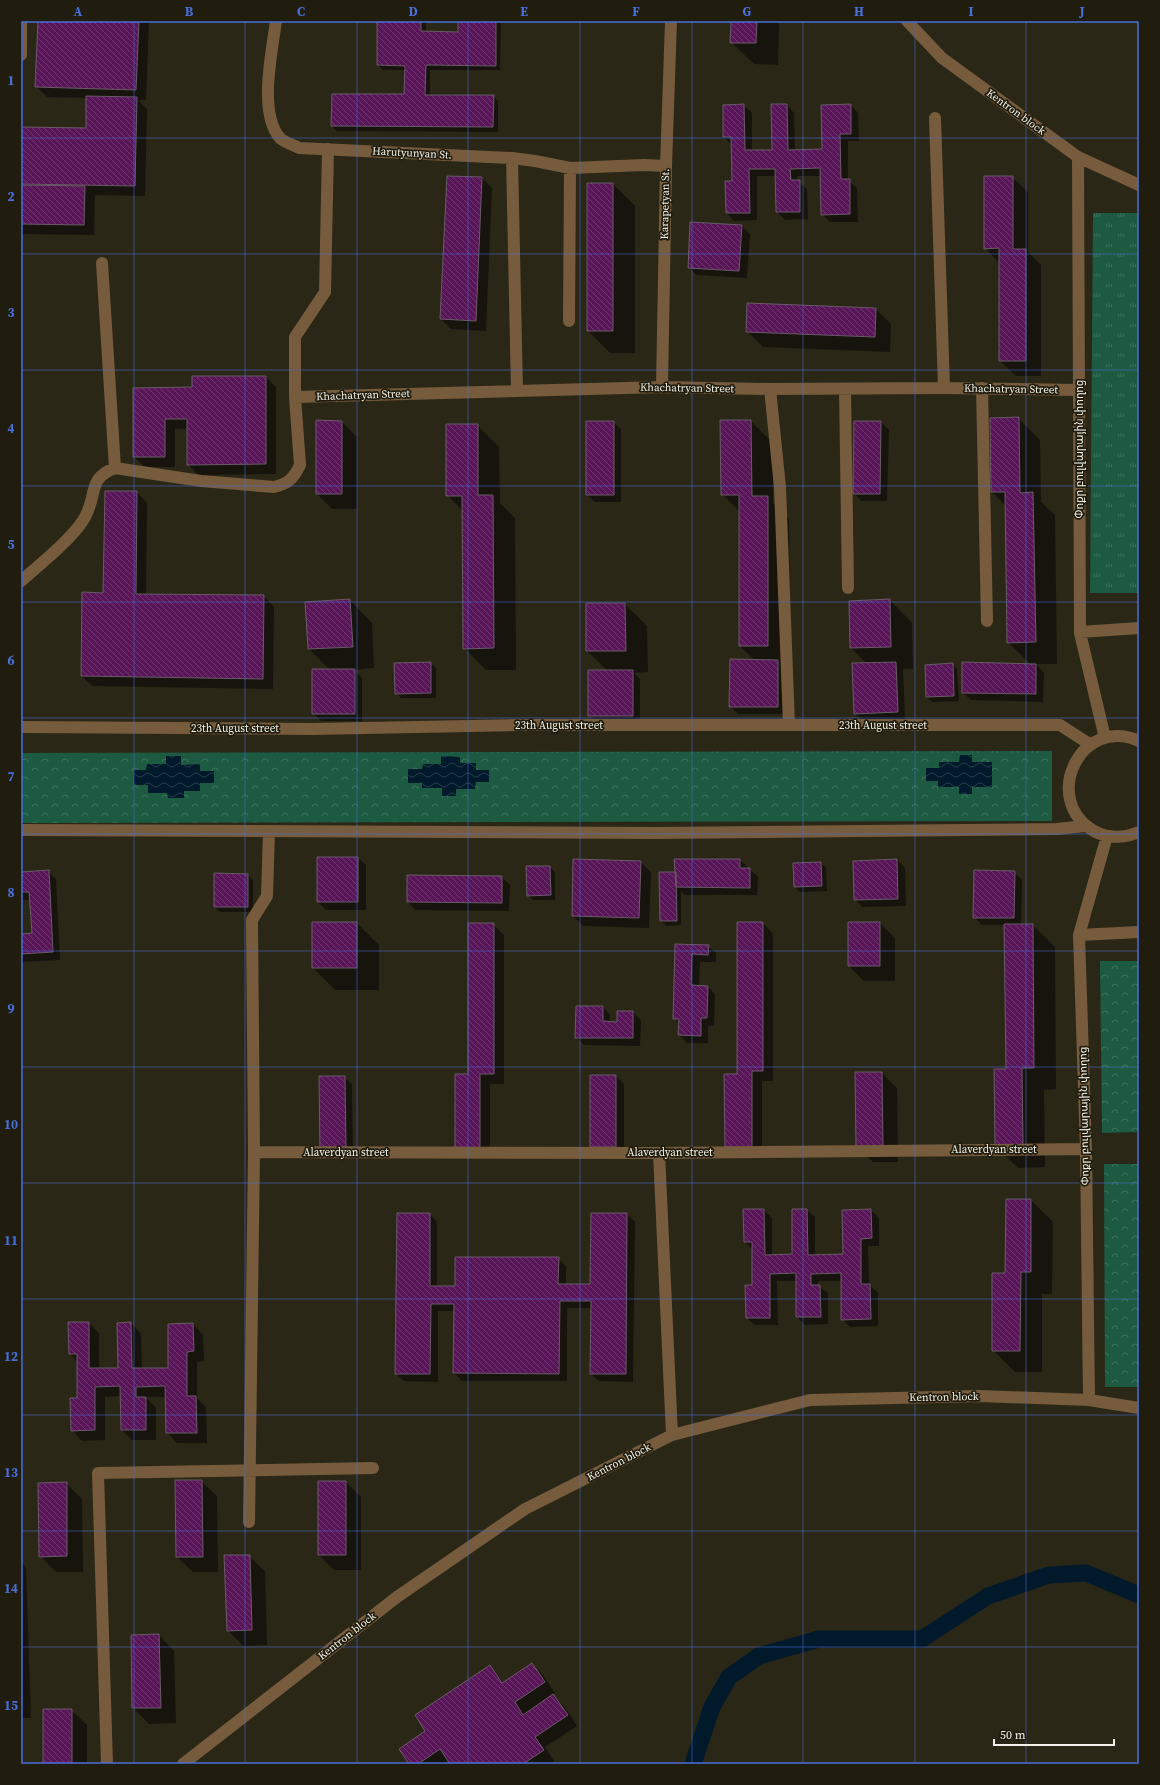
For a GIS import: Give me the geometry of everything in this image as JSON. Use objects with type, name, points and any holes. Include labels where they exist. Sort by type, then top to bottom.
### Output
[{"type":"street","points":[[21,21],[21,55]]},
{"type":"street","name":"Harutyunyan St.","points":[[276,21],[267,98],[271,123],[280,138],[299,148],[512,158],[570,168],[644,165],[666,166]]},
{"type":"street","name":"Karapetyan St.","points":[[662,387],[666,166],[672,21]]},
{"type":"street","name":"Kentron block","points":[[907,21],[942,58],[1078,157],[1139,185]]},
{"type":"street","points":[[935,118],[944,388]]},
{"type":"street","points":[[21,581],[72,533],[86,515],[96,481],[104,472],[115,468],[201,481],[274,487],[284,485],[296,475],[300,465],[295,397],[295,337],[325,292],[328,149]]},
{"type":"street","name":"Փոքր բուլվարային փողոց","points":[[1078,157],[1080,632],[1105,738]]},
{"type":"street","points":[[512,158],[517,391]]},
{"type":"street","points":[[569,321],[570,168]]},
{"type":"street","points":[[102,263],[115,468]]},
{"type":"street","name":"Khachatryan Street","points":[[295,397],[662,387],[770,389],[982,388],[1078,390]]},
{"type":"street","points":[[982,388],[987,621]]},
{"type":"street","points":[[770,389],[780,487],[789,725]]},
{"type":"street","points":[[845,389],[848,588]]},
{"type":"street","points":[[1080,632],[1139,628]]},
{"type":"street","name":"23th August street","points":[[21,727],[312,729],[518,725],[1060,725],[1091,745]]},
{"type":"street","points":[[1139,741],[1119,736],[1105,738],[1091,745],[1077,758],[1069,777],[1069,796],[1076,815],[1085,826],[1107,836],[1132,836],[1139,832]]},
{"type":"street","points":[[21,830],[662,833],[1057,829],[1085,826]]},
{"type":"street","points":[[249,1522],[248,1471],[254,1152],[252,920],[267,896],[269,832]]},
{"type":"street","name":"Փոքր բուլվարային փողոց","points":[[1089,1400],[1086,1149],[1079,935],[1107,836]]},
{"type":"street","points":[[1079,935],[1139,932]]},
{"type":"street","name":"Alaverdyan street","points":[[254,1152],[659,1153],[1086,1149]]},
{"type":"street","points":[[659,1153],[672,1435]]},
{"type":"street","name":"Kentron block","points":[[183,1764],[397,1597],[518,1514],[672,1435],[810,1400],[979,1396],[1089,1400],[1139,1408]]},
{"type":"street","points":[[107,1764],[98,1473],[373,1468]]},
{"type":"green space","points":[[1093,213],[1139,213],[1139,593],[1090,593]]},
{"type":"green space","points":[[1052,751],[1052,821],[21,823],[21,753]]},
{"type":"green space","points":[[1100,961],[1139,961],[1139,1132],[1102,1133]]},
{"type":"green space","points":[[1104,1164],[1139,1164],[1139,1387],[1105,1387]]},
{"type":"water","points":[[960,755],[972,755],[972,762],[992,762],[992,787],[972,787],[972,794],[959,794],[959,787],[938,787],[938,781],[926,781],[926,768],[939,768],[939,762],[959,762]]},
{"type":"water","points":[[166,756],[181,756],[181,765],[200,764],[200,771],[214,771],[214,783],[200,783],[200,791],[184,791],[184,798],[168,798],[167,793],[148,793],[148,785],[134,785],[134,770],[146,770],[147,764],[166,764]]},
{"type":"water","points":[[441,756],[460,757],[460,763],[476,763],[476,770],[489,770],[489,782],[476,782],[475,789],[456,789],[456,796],[442,796],[442,788],[422,788],[422,783],[408,783],[408,769],[422,769],[423,764],[441,764]]},
{"type":"building","points":[[38,21],[139,21],[136,90],[35,87]]},
{"type":"building","points":[[377,21],[421,21],[421,31],[458,32],[458,21],[496,21],[496,66],[426,65],[425,95],[494,95],[493,127],[331,126],[332,94],[404,94],[405,66],[377,65]]},
{"type":"building","points":[[731,21],[757,21],[756,43],[730,43]]},
{"type":"building","points":[[86,96],[137,97],[135,186],[21,184],[21,127],[86,128]]},
{"type":"building","points":[[744,104],[745,150],[772,150],[771,104],[787,104],[788,150],[822,149],[821,105],[851,104],[851,134],[840,134],[841,179],[850,179],[850,214],[821,215],[820,168],[790,169],[791,180],[800,180],[800,212],[776,212],[775,169],[749,169],[750,213],[726,213],[725,181],[732,181],[731,137],[723,137],[723,105]]},
{"type":"building","points":[[447,176],[482,177],[476,321],[440,319]]},
{"type":"building","points":[[984,176],[1013,176],[1013,249],[1026,249],[1026,361],[999,361],[999,248],[984,249]]},
{"type":"building","points":[[587,183],[613,183],[613,331],[587,331]]},
{"type":"building","points":[[21,185],[85,186],[84,225],[21,224]]},
{"type":"building","points":[[690,222],[742,225],[739,271],[688,268]]},
{"type":"building","points":[[747,303],[876,308],[875,337],[746,332]]},
{"type":"building","points":[[192,376],[266,376],[266,464],[187,465],[187,419],[165,419],[165,457],[133,457],[133,388],[192,387]]},
{"type":"building","points":[[1019,417],[1020,493],[1033,492],[1036,642],[1007,643],[1005,492],[991,492],[990,418]]},
{"type":"building","points":[[316,420],[342,421],[342,494],[316,494]]},
{"type":"building","points":[[720,420],[751,420],[752,496],[768,496],[768,646],[739,646],[739,495],[721,495]]},
{"type":"building","points":[[586,421],[614,421],[614,495],[586,495]]},
{"type":"building","points":[[854,421],[881,421],[880,494],[853,494]]},
{"type":"building","points":[[446,424],[478,424],[478,495],[493,495],[494,648],[463,649],[462,496],[446,496]]},
{"type":"building","points":[[105,491],[137,491],[136,594],[264,595],[263,679],[81,676],[82,592],[103,593]]},
{"type":"building","points":[[350,599],[353,647],[308,649],[305,602]]},
{"type":"building","points":[[890,599],[891,647],[850,648],[849,601]]},
{"type":"building","points":[[586,603],[625,603],[626,651],[586,651]]},
{"type":"building","points":[[730,659],[778,660],[778,707],[729,707]]},
{"type":"building","points":[[431,662],[431,693],[395,694],[394,663]]},
{"type":"building","points":[[896,662],[898,712],[854,714],[852,663]]},
{"type":"building","points":[[962,662],[1036,664],[1036,694],[962,693]]},
{"type":"building","points":[[953,663],[954,696],[926,697],[925,665]]},
{"type":"building","points":[[312,669],[355,669],[355,714],[312,714]]},
{"type":"building","points":[[588,670],[633,670],[633,716],[588,716]]},
{"type":"building","points":[[317,857],[358,857],[358,902],[317,902]]},
{"type":"building","points":[[573,859],[641,861],[639,918],[572,916]]},
{"type":"building","points":[[674,859],[740,859],[740,868],[750,868],[750,888],[676,887]]},
{"type":"building","points":[[897,859],[898,899],[854,900],[853,861]]},
{"type":"building","points":[[821,862],[822,886],[794,887],[793,863]]},
{"type":"building","points":[[526,866],[550,866],[551,895],[527,896]]},
{"type":"building","points":[[49,870],[53,952],[21,954],[21,934],[32,933],[29,892],[21,892],[21,872]]},
{"type":"building","points":[[974,870],[1015,871],[1014,918],[973,918]]},
{"type":"building","points":[[659,872],[676,872],[677,921],[660,921]]},
{"type":"building","points":[[214,873],[248,874],[248,907],[214,907]]},
{"type":"building","points":[[407,875],[502,876],[502,903],[407,902]]},
{"type":"building","points":[[312,922],[357,922],[357,968],[312,968]]},
{"type":"building","points":[[737,922],[763,922],[763,1071],[752,1071],[752,1147],[725,1147],[724,1074],[737,1074]]},
{"type":"building","points":[[848,922],[880,922],[880,966],[848,966]]},
{"type":"building","points":[[468,923],[494,923],[494,1074],[480,1074],[480,1148],[455,1148],[455,1074],[468,1074]]},
{"type":"building","points":[[1004,924],[1033,924],[1034,1068],[1022,1068],[1023,1146],[995,1146],[994,1069],[1006,1069]]},
{"type":"building","points":[[675,944],[709,945],[708,955],[692,954],[691,985],[708,986],[707,1018],[701,1018],[701,1036],[678,1035],[679,1019],[673,1019]]},
{"type":"building","points":[[576,1006],[603,1006],[603,1021],[617,1022],[617,1011],[633,1011],[633,1038],[575,1038]]},
{"type":"building","points":[[855,1072],[882,1072],[883,1147],[856,1147]]},
{"type":"building","points":[[590,1075],[616,1075],[616,1147],[590,1147]]},
{"type":"building","points":[[319,1076],[345,1076],[346,1150],[320,1151]]},
{"type":"building","points":[[1006,1199],[1031,1199],[1031,1272],[1021,1272],[1020,1351],[992,1351],[992,1273],[1005,1273]]},
{"type":"building","points":[[743,1209],[764,1209],[765,1255],[792,1254],[792,1209],[807,1209],[808,1255],[843,1254],[842,1210],[871,1209],[872,1238],[861,1239],[861,1284],[870,1284],[871,1319],[841,1320],[841,1273],[811,1274],[811,1285],[820,1285],[821,1317],[796,1317],[796,1273],[770,1274],[770,1318],[746,1318],[745,1285],[752,1285],[752,1242],[744,1242]]},
{"type":"building","points":[[397,1213],[430,1213],[430,1286],[455,1286],[455,1257],[559,1257],[558,1284],[590,1284],[591,1213],[627,1213],[626,1374],[590,1374],[591,1301],[560,1301],[559,1374],[453,1373],[454,1304],[431,1304],[430,1374],[395,1374]]},
{"type":"building","points":[[68,1322],[89,1322],[89,1368],[118,1368],[117,1323],[131,1322],[132,1368],[168,1368],[168,1324],[193,1323],[194,1351],[187,1352],[187,1396],[196,1396],[197,1433],[166,1433],[165,1386],[136,1387],[136,1397],[146,1397],[146,1430],[121,1430],[120,1386],[95,1387],[95,1430],[71,1431],[70,1398],[77,1398],[77,1354],[69,1354]]},
{"type":"building","points":[[175,1480],[202,1480],[203,1557],[176,1557]]},
{"type":"building","points":[[318,1481],[346,1481],[346,1555],[318,1555]]},
{"type":"building","points":[[67,1482],[67,1556],[39,1557],[38,1483]]},
{"type":"building","points":[[224,1555],[250,1555],[252,1630],[227,1631]]},
{"type":"building","points":[[159,1634],[161,1708],[132,1708],[131,1635]]},
{"type":"building","points":[[532,1663],[545,1682],[515,1702],[523,1715],[553,1694],[568,1715],[535,1737],[544,1750],[523,1764],[450,1764],[440,1749],[418,1764],[409,1764],[399,1749],[425,1731],[415,1715],[490,1665],[502,1683]]},
{"type":"building","points":[[43,1709],[72,1709],[72,1764],[43,1764]]},
{"type":"waterway","points":[[693,1764],[712,1707],[729,1677],[759,1656],[819,1639],[922,1639],[988,1596],[1049,1575],[1086,1573],[1139,1595]]}]
